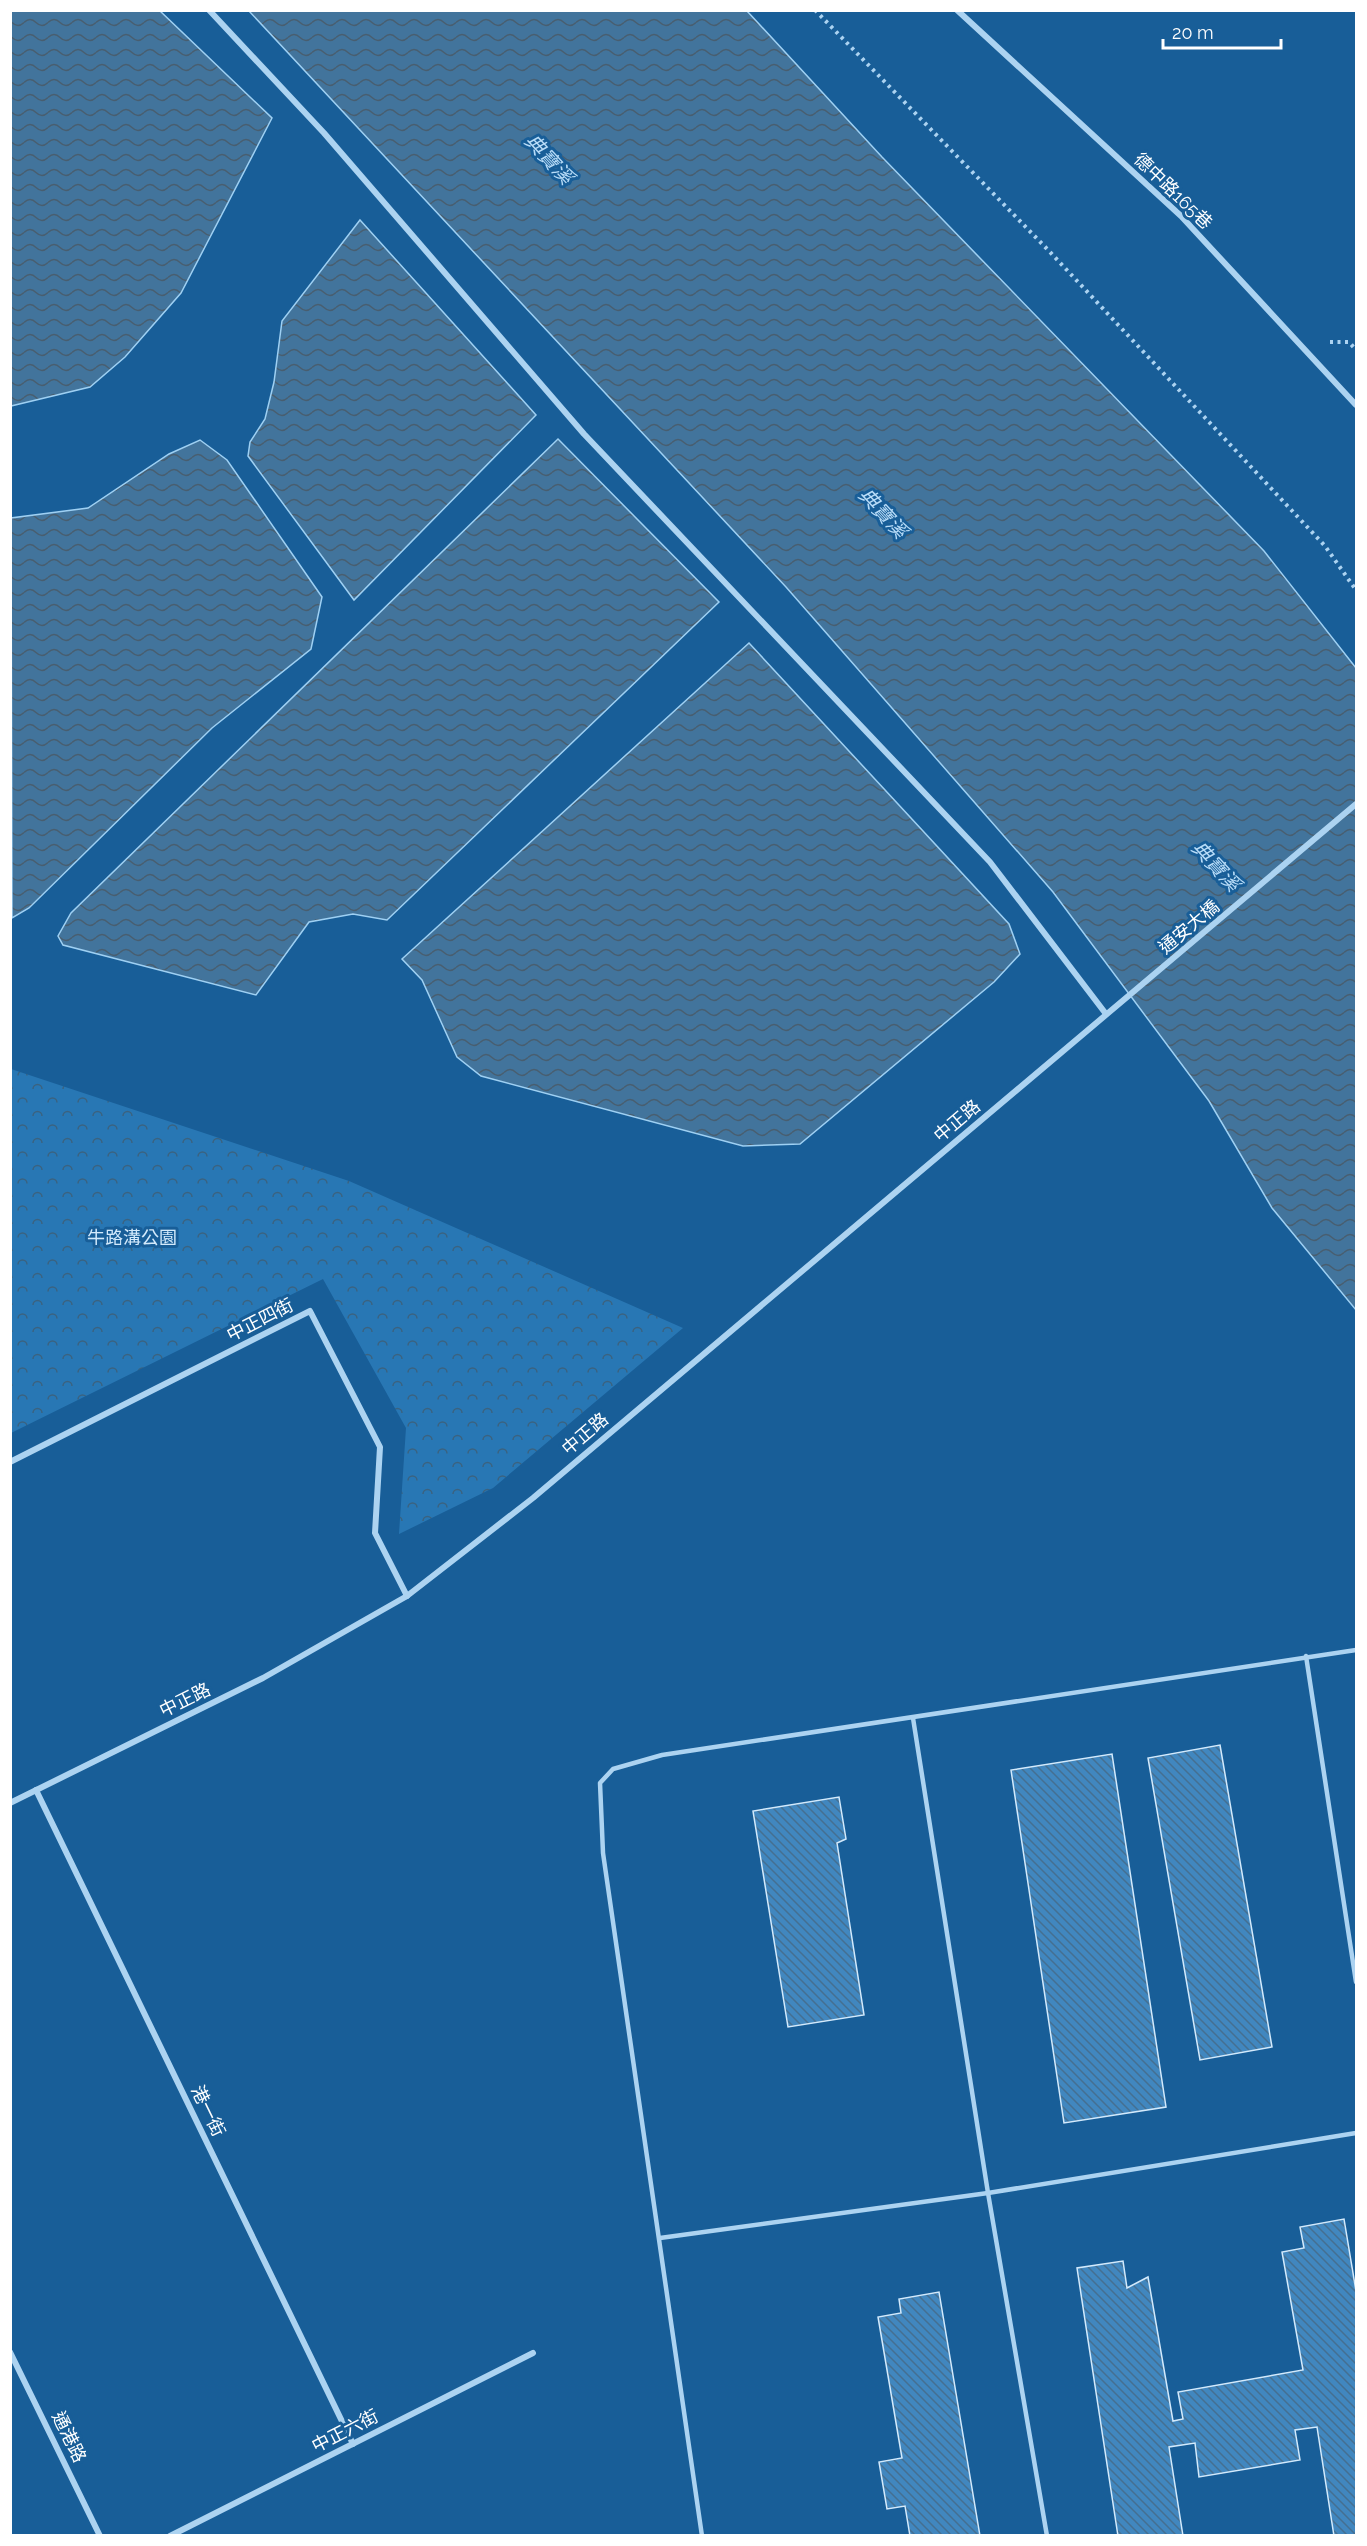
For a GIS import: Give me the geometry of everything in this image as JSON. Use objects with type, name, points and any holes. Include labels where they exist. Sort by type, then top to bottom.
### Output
[{"type":"street","points":[[209,10],[324,133],[584,434],[990,862],[1106,1014]]},
{"type":"street","name":"德中路165巷","points":[[957,10],[1181,216],[1356,405]]},
{"type":"street","name":"通安大橋","points":[[1122,1003],[1356,804]]},
{"type":"street","name":"中正路","points":[[10,1803],[263,1678],[407,1596],[533,1498],[1106,1014],[1122,1003]]},
{"type":"street","name":"中正四街","points":[[10,1462],[310,1311],[380,1447],[375,1533],[407,1596]]},
{"type":"street","name":"港一街","points":[[36,1790],[353,2444]]},
{"type":"street","name":"通港路","points":[[10,2352],[100,2535]]},
{"type":"street","name":"中正六街","points":[[170,2535],[533,2353]]},
{"type":"lane","points":[[702,2535],[603,1853],[600,1783],[613,1769],[662,1755],[1356,1650]]},
{"type":"lane","points":[[1306,1656],[1356,1982]]},
{"type":"lane","points":[[913,1718],[988,2193],[1047,2535]]},
{"type":"lane","points":[[660,2238],[988,2193],[1356,2133]]},
{"type":"path","points":[[815,10],[1075,278],[1325,546],[1356,590]]},
{"type":"green space","name":"牛路溝公園","points":[[11,1069],[349,1181],[683,1328],[493,1488],[399,1534],[406,1428],[323,1279],[11,1433]]},
{"type":"water","points":[[11,10],[160,11],[272,118],[181,293],[125,357],[90,387],[11,406]]},
{"type":"water","name":"典寶溪","points":[[249,11],[747,11],[882,157],[1264,551],[1356,668],[1356,1310],[1272,1208],[1209,1101],[1053,892],[786,587]]},
{"type":"water","points":[[360,220],[536,415],[354,600],[248,456],[250,442],[265,419],[274,382],[282,321]]},
{"type":"water","points":[[558,439],[719,602],[387,920],[353,914],[309,922],[256,995],[63,945],[58,936],[71,913]]},
{"type":"water","points":[[200,440],[227,460],[322,597],[311,649],[212,728],[29,908],[12,918],[11,518],[88,508],[169,454]]},
{"type":"water","points":[[749,643],[1009,924],[1020,954],[994,982],[800,1144],[743,1146],[481,1076],[457,1057],[422,980],[402,959]]},
{"type":"building","points":[[1220,1745],[1272,2047],[1200,2060],[1148,1758]]},
{"type":"building","points":[[1112,1754],[1166,2107],[1064,2123],[1011,1770]]},
{"type":"building","points":[[839,1797],[846,1839],[837,1843],[864,2015],[788,2027],[753,1811]]},
{"type":"building","points":[[1344,2219],[1356,2291],[1356,2536],[1334,2536],[1317,2427],[1295,2430],[1300,2460],[1199,2477],[1195,2443],[1169,2447],[1183,2536],[1118,2536],[1077,2268],[1123,2261],[1127,2288],[1148,2277],[1173,2421],[1183,2419],[1178,2392],[1303,2370],[1282,2252],[1304,2248],[1300,2227]]},
{"type":"building","points":[[939,2292],[980,2536],[910,2536],[905,2506],[887,2509],[879,2462],[902,2458],[878,2317],[901,2313],[899,2299]]}]
